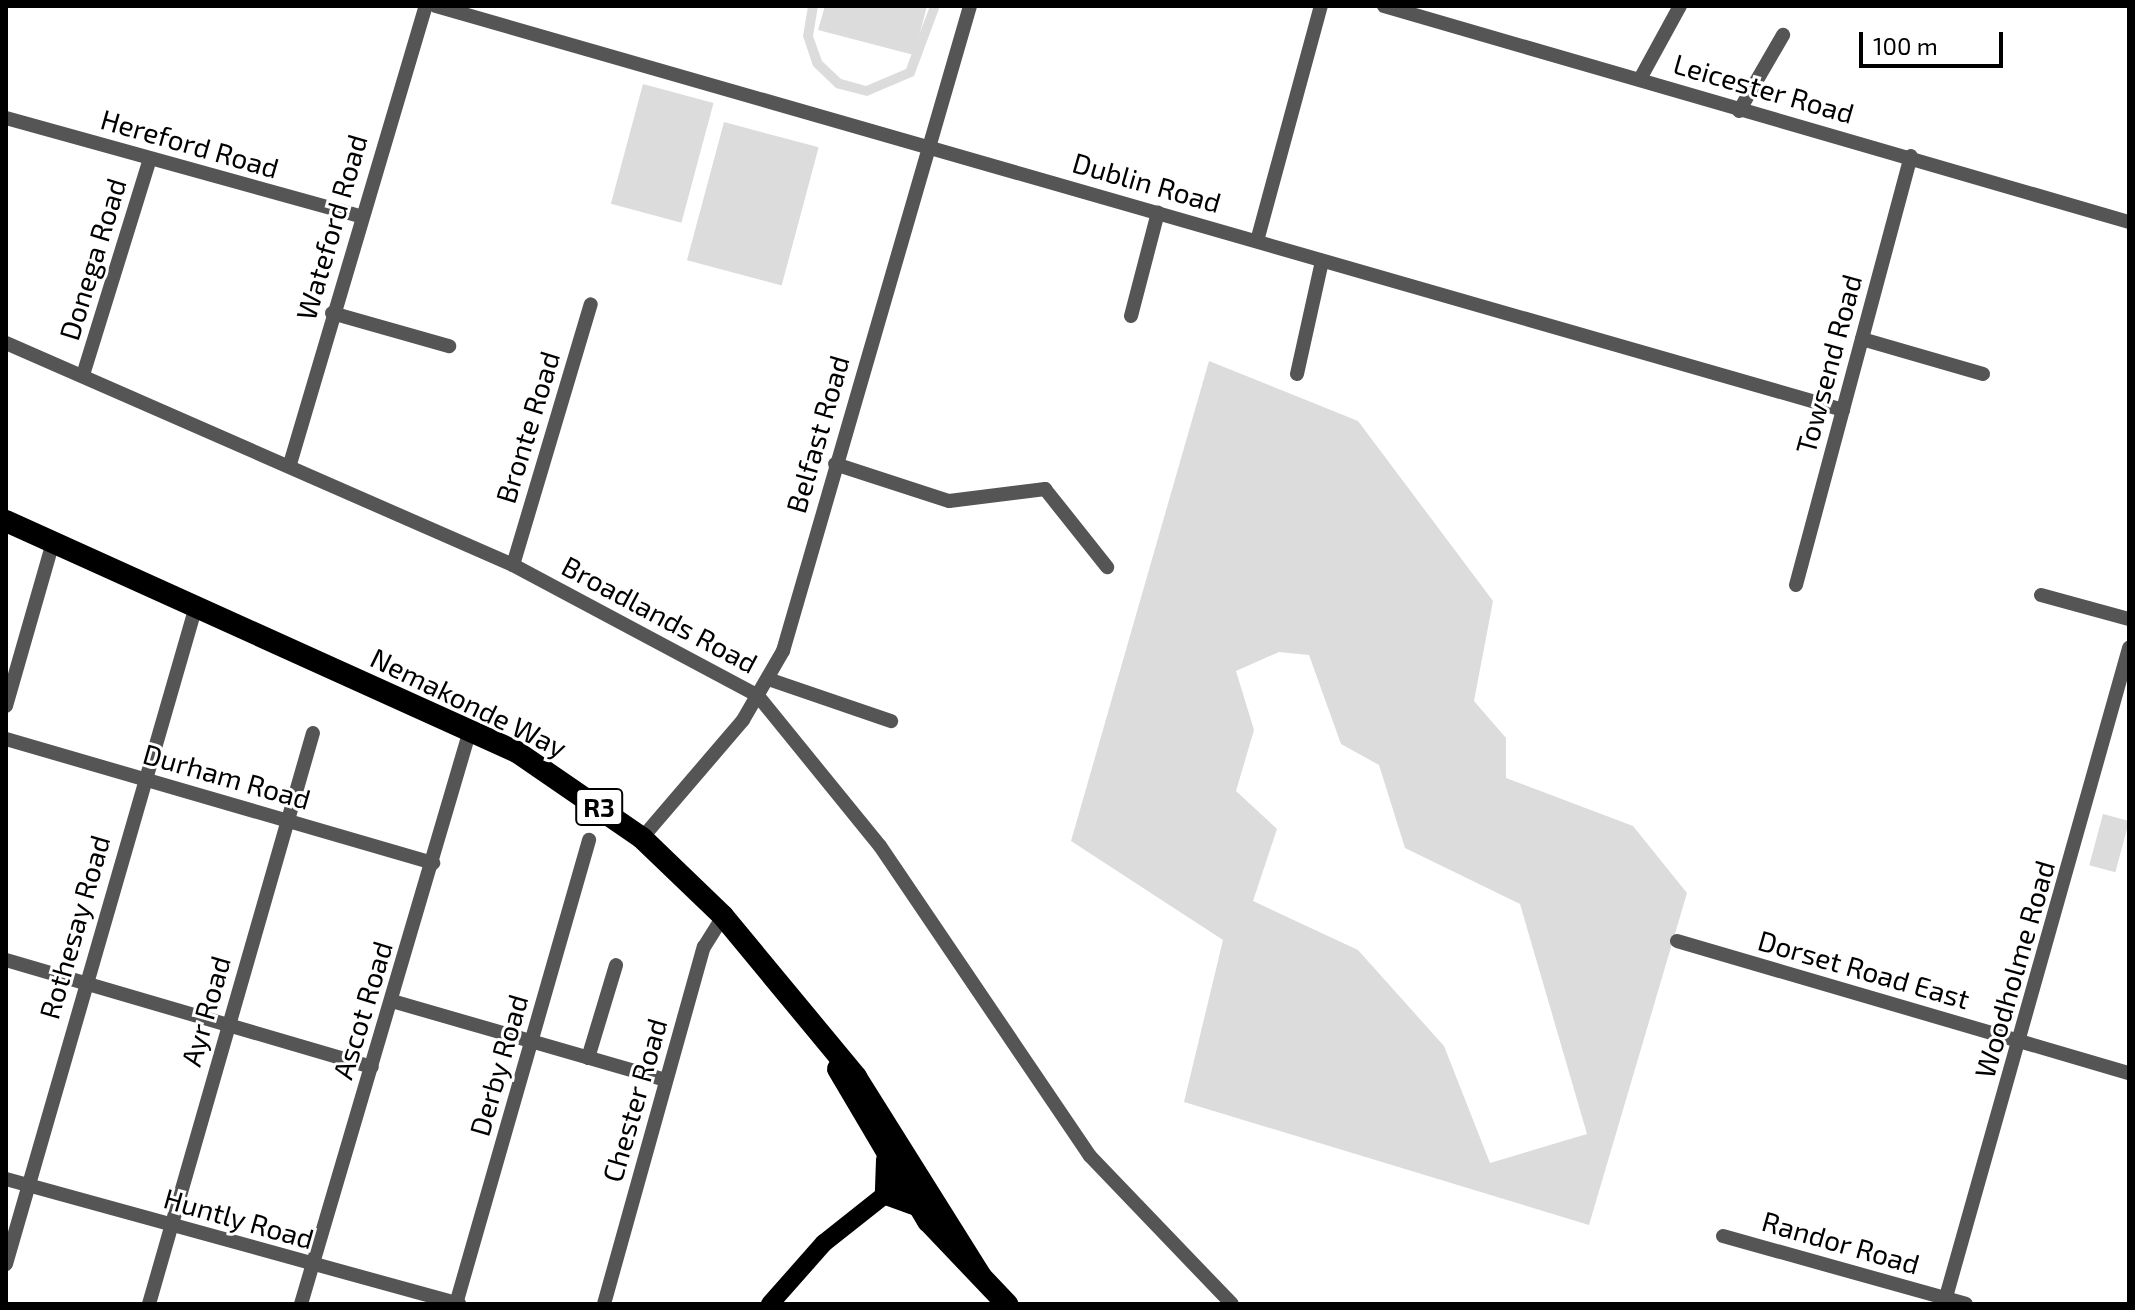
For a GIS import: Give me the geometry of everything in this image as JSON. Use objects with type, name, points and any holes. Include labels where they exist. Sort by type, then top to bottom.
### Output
[{"type":"highway","name":"Nemakonde Way","points":[[6,521],[531,760],[642,838],[723,916],[828,1046],[902,1183],[980,1275]]},
{"type":"highway","name":"Nemakonde Way","points":[[828,1046],[887,1159],[917,1205],[1007,1304]]},
{"type":"main road","points":[[770,1304],[807,1260],[902,1183]]},
{"type":"street","name":"Wateford Road","points":[[290,464],[360,216],[426,6]]},
{"type":"street","name":"Dublin Road","points":[[436,6],[1843,410]]},
{"type":"street","name":"Belfast Road","points":[[642,838],[771,680],[970,6]]},
{"type":"street","points":[[1257,241],[1321,6]]},
{"type":"street","name":"Leicester Road","points":[[1384,6],[1640,79],[1739,111],[1911,156],[2129,222]]},
{"type":"street","points":[[1640,79],[1680,6]]},
{"type":"street","points":[[1739,111],[1783,35]]},
{"type":"street","name":"Hereford Road","points":[[6,118],[360,216]]},
{"type":"street","name":"Towsend Road","points":[[1796,585],[1911,156]]},
{"type":"street","name":"Donega Road","points":[[83,375],[150,159]]},
{"type":"street","points":[[1131,316],[1158,212]]},
{"type":"street","points":[[1297,374],[1322,261]]},
{"type":"street","name":"Bronte Road","points":[[513,565],[591,304]]},
{"type":"street","points":[[332,313],[449,346]]},
{"type":"street","points":[[1862,339],[1983,374]]},
{"type":"street","name":"Broadlands Road","points":[[6,343],[290,464],[513,565],[758,696],[880,846],[1090,1156],[1232,1304]]},
{"type":"street","points":[[835,464],[949,501],[1045,489],[1107,567]]},
{"type":"street","points":[[6,706],[53,542]]},
{"type":"street","points":[[2041,595],[2129,619]]},
{"type":"street","name":"Rothesay Road","points":[[6,1264],[143,779],[196,606]]},
{"type":"street","name":"Woodholme Road","points":[[1945,1301],[2129,648]]},
{"type":"street","points":[[771,680],[891,721]]},
{"type":"street","name":"Ascot Road","points":[[301,1304],[470,730]]},
{"type":"street","name":"Ayr Road","points":[[149,1304],[313,733]]},
{"type":"street","name":"Durham Road","points":[[6,739],[433,863]]},
{"type":"street","name":"Derby Road","points":[[457,1304],[589,840]]},
{"type":"street","name":"Chester Road","points":[[604,1304],[704,947],[723,916]]},
{"type":"street","name":"Dorset Road East","points":[[1677,941],[2129,1073]]},
{"type":"street","points":[[6,960],[372,1067]]},
{"type":"street","points":[[588,1058],[616,965]]},
{"type":"street","points":[[392,1001],[665,1080]]},
{"type":"street","name":"Huntly Road","points":[[6,1179],[457,1304]]},
{"type":"street","name":"Randor Road","points":[[1723,1236],[1945,1301],[1966,1304]]},
{"type":"shaded area","points":[[808,6],[818,6],[813,36],[822,61],[841,79],[866,86],[906,69],[930,6],[940,6],[914,76],[867,96],[836,88],[813,66],[803,36]]},
{"type":"shaded area","points":[[825,6],[927,6],[914,55],[818,30]]},
{"type":"shaded area","points":[[643,84],[714,103],[681,223],[611,204]]},
{"type":"shaded area","points":[[724,122],[819,147],[782,285],[687,260]]},
{"type":"shaded area","points":[[1209,361],[1358,421],[1493,601],[1474,701],[1506,738],[1506,778],[1633,826],[1687,893],[1589,1225],[1184,1102],[1223,940],[1071,841]],"holes":[[[1279,652],[1309,655],[1341,744],[1379,765],[1405,848],[1520,904],[1587,1134],[1490,1163],[1444,1046],[1358,950],[1253,901],[1277,829],[1236,791],[1254,730],[1236,671]]]},
{"type":"shaded area","points":[[2103,814],[2129,821],[2115,872],[2089,865]]}]
